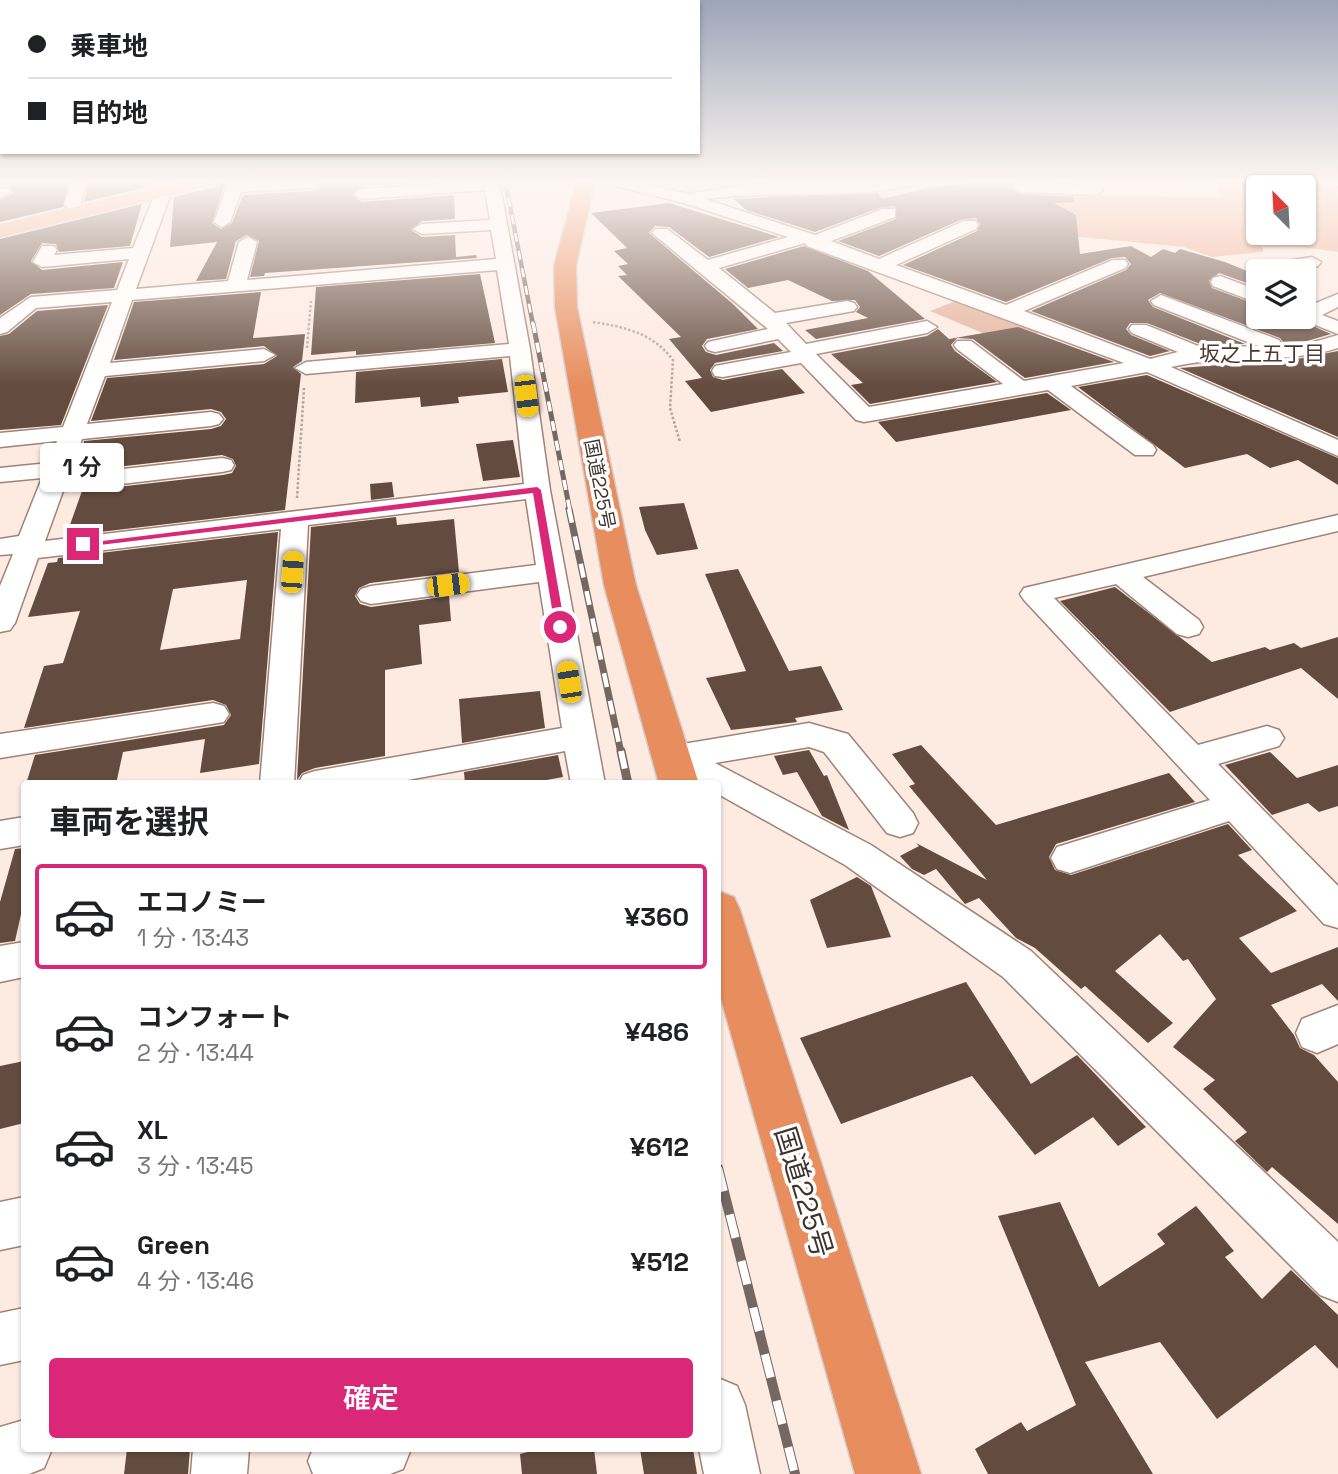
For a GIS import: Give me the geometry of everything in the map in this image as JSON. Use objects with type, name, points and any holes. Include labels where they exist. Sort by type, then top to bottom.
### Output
[{"type":"highway","name":"国道225号","points":[[569,249],[564,287],[568,321],[620,585],[675,771]]},
{"type":"highway","name":"国道225号","points":[[721,920],[888,1474]]},
{"type":"street","points":[[0,623],[9,578],[31,547],[143,249]]},
{"type":"street","points":[[237,284],[246,249]]},
{"type":"street","points":[[502,249],[520,349],[537,490],[587,780]]},
{"type":"street","points":[[683,249],[777,326],[864,415],[1017,389],[1056,375],[1146,366],[1199,354],[1309,350],[1338,341]]},
{"type":"street","points":[[705,266],[773,249]]},
{"type":"street","points":[[833,249],[1146,366],[1338,449]]},
{"type":"street","points":[[880,265],[910,249]]},
{"type":"street","points":[[48,250],[42,262],[141,253]]},
{"type":"street","points":[[0,328],[30,303],[504,264]]},
{"type":"street","points":[[1007,312],[1119,264]]},
{"type":"street","points":[[1220,282],[1246,292]]},
{"type":"street","points":[[1316,292],[1338,300],[1316,310]]},
{"type":"street","points":[[1161,301],[1284,349]]},
{"type":"street","points":[[715,346],[847,307]]},
{"type":"street","points":[[1316,319],[1338,328]]},
{"type":"street","points":[[723,371],[927,327]]},
{"type":"street","points":[[1139,328],[1199,354]]},
{"type":"street","points":[[964,345],[1013,381],[1017,389]]},
{"type":"street","points":[[306,369],[520,349]]},
{"type":"street","points":[[1309,350],[1338,363]]},
{"type":"street","points":[[98,370],[264,355]]},
{"type":"street","points":[[1056,375],[1144,450]]},
{"type":"street","points":[[850,402],[918,388]]},
{"type":"street","points":[[0,440],[211,419]]},
{"type":"street","points":[[0,475],[57,477],[222,466]]},
{"type":"street","points":[[0,547],[31,547],[295,519],[537,490]]},
{"type":"street","points":[[277,780],[295,519]]},
{"type":"street","points":[[1338,523],[1034,594],[1338,912]]},
{"type":"street","points":[[371,595],[551,572]]},
{"type":"street","points":[[1121,574],[1188,627]]},
{"type":"street","points":[[0,746],[213,714]]},
{"type":"street","points":[[675,771],[809,736],[836,743],[900,823]]},
{"type":"street","points":[[337,780],[578,737]]},
{"type":"street","points":[[1191,759],[1267,738]]},
{"type":"street","points":[[675,771],[708,780]]},
{"type":"street","points":[[721,784],[737,788],[858,855],[1017,964],[1338,1277]]},
{"type":"street","points":[[1070,858],[1235,806]]},
{"type":"street","points":[[0,835],[21,832]]},
{"type":"street","points":[[0,964],[21,960]]},
{"type":"street","points":[[0,1226],[21,1222]]},
{"type":"street","points":[[0,1339],[21,1335]]},
{"type":"street","points":[[721,1420],[732,1474]]},
{"type":"street","points":[[0,1455],[21,1449]]},
{"type":"street","points":[[219,1474],[221,1452]]},
{"type":"path","points":[[295,519],[313,279]]},
{"type":"path","points":[[568,321],[630,329],[650,336],[663,346],[673,360],[670,408],[680,442]]},
{"type":"shaded area","points":[[1189,249],[1263,249],[1263,252],[1212,257]]},
{"type":"shaded area","points":[[1316,249],[1338,249],[1338,252]]},
{"type":"shaded area","points":[[961,299],[1044,331],[1009,344],[930,311]]},
{"type":"building","points":[[0,249],[38,249],[31,261],[42,270],[123,262],[114,288],[31,294],[0,315]]},
{"type":"building","points":[[58,249],[97,249],[59,252]]},
{"type":"building","points":[[213,249],[234,249],[226,279],[196,281]]},
{"type":"building","points":[[257,249],[456,249],[456,257],[476,255],[477,258],[265,273],[264,276],[250,277]]},
{"type":"building","points":[[668,249],[758,329],[707,339],[702,346],[706,352],[716,355],[774,343],[783,351],[715,363],[710,370],[713,377],[723,380],[782,369],[805,393],[711,412],[685,381],[702,378],[669,339],[681,337],[618,276],[627,275],[618,266],[628,264],[614,251]]},
{"type":"building","points":[[698,249],[738,249],[709,257]]},
{"type":"building","points":[[794,249],[811,249],[868,271],[925,319],[816,339],[805,330],[868,318],[856,312],[860,307],[855,300],[832,301],[788,280],[748,288],[725,269]]},
{"type":"building","points":[[859,249],[895,249],[879,256]]},
{"type":"building","points":[[938,249],[1079,249],[1080,254],[1113,249],[1136,249],[1151,257],[1163,249],[1175,253],[1180,249],[1246,271],[1246,283],[1219,273],[1209,281],[1212,288],[1246,301],[1246,325],[1160,293],[1148,300],[1153,307],[1245,344],[1203,345],[1147,323],[1130,323],[1126,329],[1131,335],[1170,351],[1150,356],[1031,311],[1126,270],[1131,264],[1125,257],[1112,258],[1006,302],[903,265]]},
{"type":"building","points":[[480,274],[495,343],[356,355],[356,351],[311,355],[316,287]]},
{"type":"building","points":[[261,292],[253,338],[305,334],[302,361],[293,367],[301,374],[285,510],[66,536],[82,491],[223,475],[232,473],[236,466],[233,459],[222,455],[90,470],[92,463],[79,465],[84,441],[211,429],[221,426],[226,419],[221,412],[211,409],[91,421],[107,378],[264,364],[277,356],[264,346],[114,360],[134,302]]},
{"type":"building","points":[[108,305],[61,425],[0,430],[0,336],[9,334],[37,311]]},
{"type":"building","points":[[1018,327],[1114,362],[1025,378],[973,339],[957,338],[951,345],[955,351],[997,382],[870,404],[851,385],[863,383],[831,354],[927,336],[938,329],[949,339]]},
{"type":"building","points":[[1316,327],[1331,334],[1307,341],[1283,342],[1280,338],[1256,329]]},
{"type":"building","points":[[1338,351],[1338,437],[1180,368],[1297,359]]},
{"type":"building","points":[[502,359],[508,392],[458,397],[459,403],[421,407],[420,397],[355,403],[356,372]]},
{"type":"building","points":[[1147,375],[1338,458],[1338,485],[1298,460],[1270,468],[1247,454],[1185,468],[1078,387]]},
{"type":"building","points":[[1047,393],[1071,410],[896,442],[878,422]]},
{"type":"building","points":[[513,440],[520,477],[483,481],[476,444]]},
{"type":"building","points":[[392,482],[394,497],[371,500],[370,484]]},
{"type":"building","points":[[684,503],[698,549],[657,555],[645,530],[639,507]]},
{"type":"building","points":[[396,517],[397,525],[454,519],[459,572],[370,583],[359,588],[355,596],[360,604],[371,607],[449,596],[451,621],[419,625],[422,664],[385,670],[385,756],[315,768],[302,773],[297,780],[311,527]]},
{"type":"building","points":[[278,532],[259,764],[200,773],[205,739],[123,752],[117,780],[27,780],[35,755],[224,725],[231,715],[226,705],[213,700],[24,728],[44,666],[63,663],[80,611],[28,617],[48,563],[57,562],[58,558]],"holes":[[[247,580],[240,639],[160,650],[173,589]]]},
{"type":"building","points":[[738,569],[789,671],[821,666],[843,710],[795,718],[797,722],[731,730],[706,678],[746,671],[705,574]]},
{"type":"building","points":[[1115,587],[1212,662],[1265,647],[1270,650],[1294,643],[1301,648],[1338,637],[1338,699],[1301,668],[1170,712],[1060,601]]},
{"type":"building","points":[[540,691],[545,728],[462,743],[459,699]]},
{"type":"building","points":[[921,745],[996,825],[1169,773],[1195,802],[1056,844],[1049,857],[1055,870],[1071,875],[1228,824],[1252,850],[1238,855],[1297,911],[1239,938],[1271,973],[1338,947],[1338,1001],[1322,984],[1271,1005],[1294,1035],[1300,1048],[1314,1055],[1338,1082],[1338,1224],[1272,1167],[1267,1172],[1235,1141],[1247,1132],[1203,1089],[1215,1080],[1173,1047],[1216,999],[1188,959],[1183,961],[1160,934],[1115,971],[1173,1023],[1148,1043],[1085,986],[1081,989],[1035,948],[1016,938],[979,898],[965,904],[936,869],[924,875],[912,869],[900,856],[919,846],[916,843],[987,880],[909,786],[915,784],[892,754]]},
{"type":"building","points":[[809,750],[824,776],[827,775],[849,830],[822,816],[797,772],[783,775],[774,756]]},
{"type":"building","points":[[1270,752],[1297,778],[1338,765],[1338,806],[1319,812],[1308,803],[1272,815],[1225,765]]},
{"type":"building","points":[[558,755],[563,777],[547,780],[465,780],[464,772]]},
{"type":"building","points":[[21,848],[21,914],[15,941],[0,943],[0,902],[15,849]]},
{"type":"building","points":[[857,877],[871,886],[891,937],[827,948],[810,900]]},
{"type":"building","points":[[966,982],[1031,1084],[1077,1055],[1146,1127],[1118,1146],[1093,1117],[1035,1155],[972,1076],[841,1124],[800,1038]]},
{"type":"building","points":[[21,1062],[21,1124],[0,1129],[0,1066]]},
{"type":"building","points":[[1060,1202],[1099,1287],[1165,1244],[1157,1234],[1196,1206],[1234,1251],[1225,1257],[1262,1299],[1291,1270],[1338,1315],[1338,1369],[1315,1345],[1217,1419],[1160,1342],[1085,1362],[1153,1474],[988,1474],[975,1449],[1021,1422],[1027,1431],[1076,1405],[998,1216]]},
{"type":"building","points":[[127,1452],[190,1452],[188,1474],[124,1474]]},
{"type":"building","points":[[594,1452],[597,1474],[522,1474],[520,1454]]},
{"type":"building","points":[[640,1452],[693,1452],[697,1474],[644,1474]]},
{"type":"railway","points":[[518,249],[533,325]]},
{"type":"railway","points":[[533,323],[570,511]]},
{"type":"railway","points":[[569,509],[621,753]]},
{"type":"railway","points":[[621,751],[627,780]]},
{"type":"railway","points":[[721,1180],[795,1474]]},
{"type":"district","name":"坂之上五丁目","points":[[1262,354]]},
{"type":"route","points":[[83,544],[537,490],[560,627]]}]
